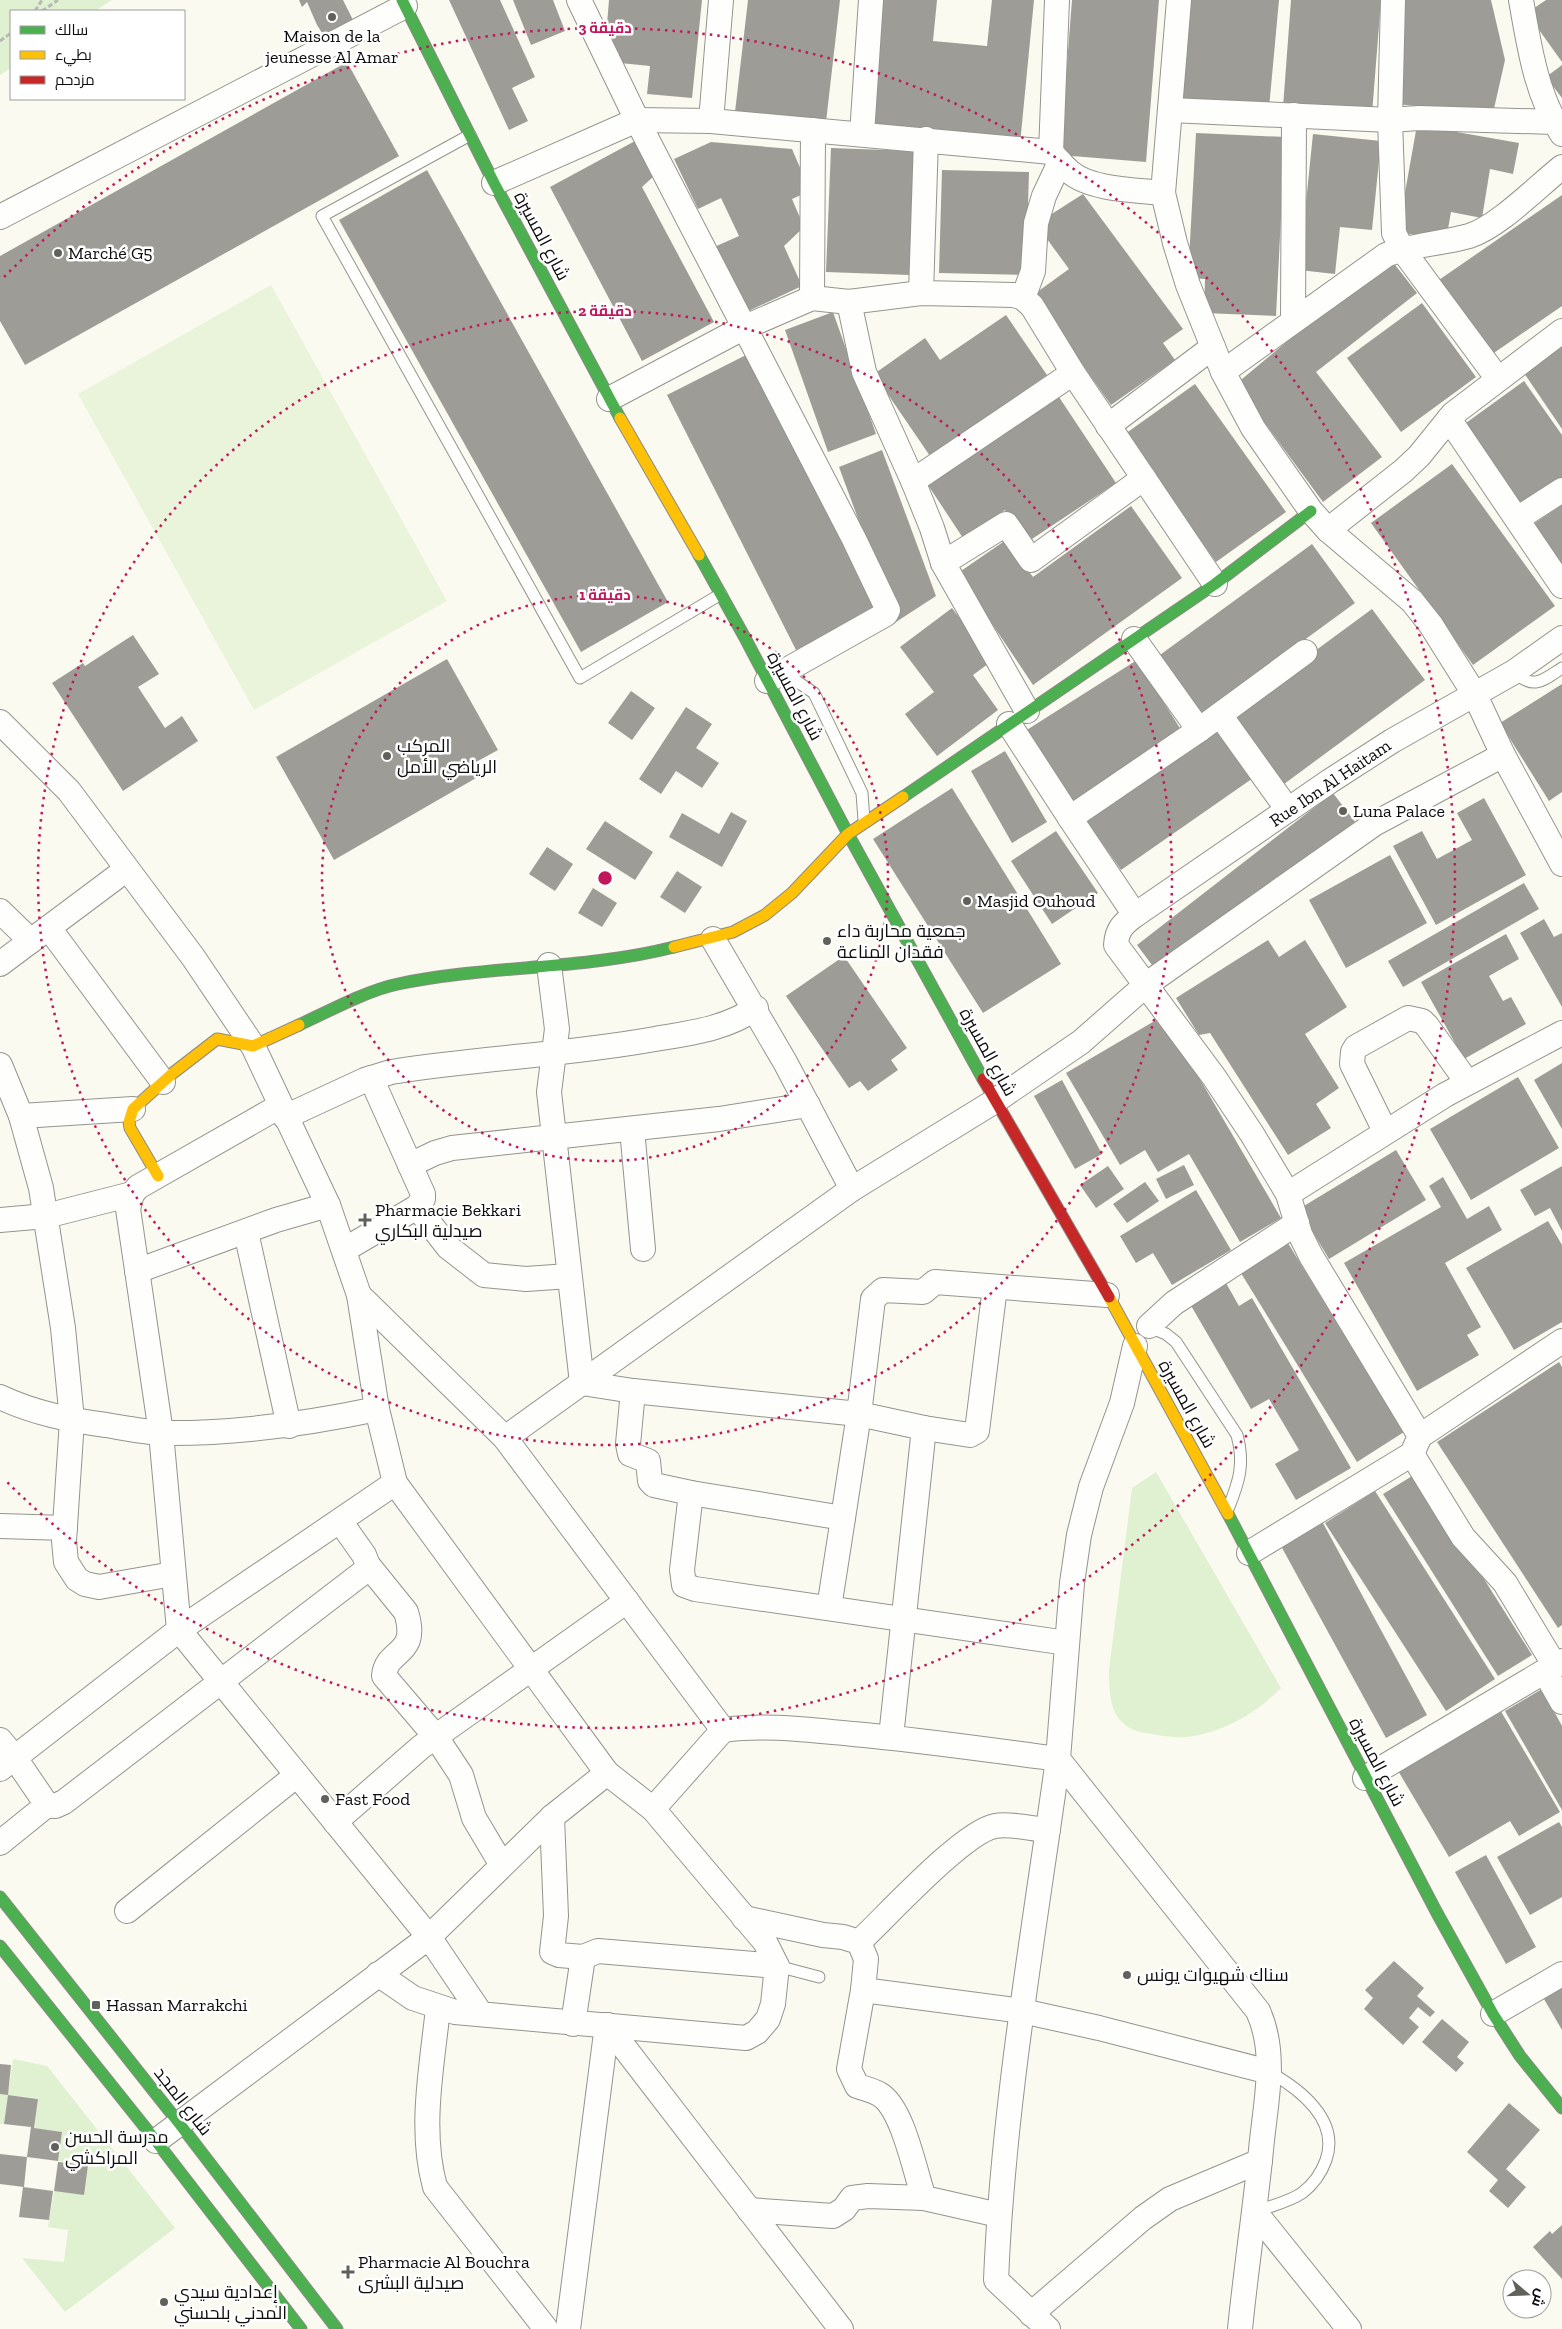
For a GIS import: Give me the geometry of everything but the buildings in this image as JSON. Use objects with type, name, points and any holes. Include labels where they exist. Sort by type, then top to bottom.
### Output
[{"type":"street","points":[[580,0],[637,120],[743,328],[854,539],[888,610],[886,614],[775,677]]},
{"type":"street","points":[[711,120],[721,0]]},
{"type":"street","points":[[862,134],[871,0]]},
{"type":"street","points":[[1023,298],[1033,271],[1036,223],[1056,157],[1056,0]]},
{"type":"street","points":[[1179,0],[1163,193],[1177,251],[1223,372],[1253,428],[1311,511],[1328,530],[1412,602],[1431,625],[1475,695],[1503,755],[1562,864]]},
{"type":"street","points":[[1394,0],[1390,120],[1394,233],[1402,249],[1498,379]]},
{"type":"street","points":[[1170,110],[1390,120],[1419,118],[1558,128],[1540,89],[1521,0]]},
{"type":"street","points":[[0,217],[404,3]]},
{"type":"street","name":"شارع المسيرة","points":[[404,3],[494,183],[609,399],[720,594],[775,677],[848,834],[995,1101],[1107,1295],[1249,1553],[1365,1778],[1492,2014],[1520,2056],[1562,2108]]},
{"type":"street","points":[[1293,321],[1294,116]]},
{"type":"street","points":[[494,183],[637,120],[711,120],[926,139],[1056,157],[1071,173],[1104,186],[1163,193]]},
{"type":"street","points":[[812,298],[813,130]]},
{"type":"street","points":[[921,293],[926,139]]},
{"type":"street","points":[[1223,372],[1369,265],[1386,255],[1402,249],[1468,236],[1486,229],[1562,167]]},
{"type":"street","points":[[609,399],[743,328],[812,298],[849,302],[921,293],[1000,294],[1023,298],[1032,306],[1072,373],[1215,584]]},
{"type":"street","points":[[849,302],[864,372],[913,482],[932,528],[943,563],[1018,718],[1070,818],[1135,915]]},
{"type":"street","points":[[1328,530],[1403,471],[1419,456],[1449,418],[1562,331]]},
{"type":"street","points":[[1108,426],[1213,347]]},
{"type":"street","points":[[913,482],[1072,373]]},
{"type":"street","points":[[1449,418],[1562,586]]},
{"type":"street","points":[[943,563],[1006,524],[1031,560],[1144,478]]},
{"type":"street","points":[[1517,519],[1562,490]]},
{"type":"street","points":[[158,1176],[130,1128],[129,1122],[133,1109],[163,1082],[217,1039],[253,1046],[340,1006],[396,984],[639,956],[714,939],[733,932],[764,915],[792,893],[848,834],[1215,584],[1311,511]]},
{"type":"street","name":"Rue Ibn Al Haitam","points":[[1147,984],[1116,945],[1121,925],[1392,741],[1514,672],[1562,638]]},
{"type":"street","points":[[1134,639],[1199,730]]},
{"type":"street","points":[[1070,818],[1199,730],[1305,652]]},
{"type":"street","points":[[1220,715],[1288,810]]},
{"type":"street","points":[[0,722],[69,791],[193,957],[253,1046],[328,1205],[359,1296],[377,1409],[395,1483],[607,1773],[653,1809],[765,1942],[777,1966],[773,2004],[768,2019],[757,2032],[746,2038],[455,2012],[438,2008],[413,1998],[378,1974]]},
{"type":"street","points":[[505,1438],[852,1190],[995,1101],[1081,1042],[1147,984],[1374,824],[1503,755]]},
{"type":"street","points":[[0,964],[127,870]]},
{"type":"street","points":[[0,911],[40,935],[163,1082]]},
{"type":"street","points":[[714,939],[756,1008],[852,1190]]},
{"type":"street","points":[[550,965],[556,1029],[549,1092],[582,1383]]},
{"type":"street","points":[[1147,984],[1229,1099],[1288,1194],[1297,1223],[1311,1256],[1416,1445],[1463,1538],[1505,1583],[1554,1666],[1562,1702]]},
{"type":"street","points":[[481,2014],[429,1937],[179,1630],[161,1433],[128,1209],[132,1194],[138,1187],[158,1176],[283,1112],[391,1072],[609,1046],[699,1031],[723,1026],[740,1019],[756,1008]]},
{"type":"street","points":[[1385,1131],[1352,1064],[1353,1052],[1356,1047],[1408,1018],[1415,1018],[1427,1026],[1467,1082]]},
{"type":"street","points":[[1288,1194],[1385,1131],[1467,1082],[1562,1033]]},
{"type":"street","points":[[0,1065],[21,1116],[41,1188],[63,1328],[72,1420],[65,1528],[66,1562],[77,1578],[85,1584],[99,1587],[173,1574]]},
{"type":"street","points":[[344,1250],[417,1207],[423,1199],[423,1194],[371,1078]]},
{"type":"street","points":[[410,1165],[435,1153],[452,1148],[719,1119],[808,1105]]},
{"type":"street","points":[[21,1116],[133,1109]]},
{"type":"street","points":[[632,1129],[643,1249]]},
{"type":"street","points":[[0,1220],[46,1216],[132,1194]]},
{"type":"street","points":[[137,1271],[328,1205]]},
{"type":"street","points":[[417,1207],[448,1247],[484,1275],[526,1279],[569,1276]]},
{"type":"street","points":[[1149,1326],[1174,1303],[1297,1223]]},
{"type":"street","points":[[246,1232],[289,1426]]},
{"type":"street","points":[[829,1608],[859,1414],[873,1299],[883,1290],[923,1292],[935,1282],[1107,1295]]},
{"type":"street","points":[[582,1383],[633,1391],[859,1414],[924,1428],[970,1435],[977,1431],[995,1287]]},
{"type":"street","points":[[359,1296],[505,1438],[723,1730]]},
{"type":"street","points":[[1249,1553],[1416,1445],[1562,1341]]},
{"type":"street","points":[[1135,1346],[1122,1403],[1090,1486],[1078,1535],[1058,1759],[1022,2011],[999,2215],[996,2280],[1039,2322],[1143,2218],[1170,2199],[1260,2161]]},
{"type":"street","points":[[633,1391],[628,1444],[630,1454],[648,1461],[650,1481],[654,1485],[691,1493],[843,1518]]},
{"type":"street","points":[[0,1397],[28,1409],[72,1420],[161,1433],[289,1426],[377,1409]]},
{"type":"street","points":[[891,1737],[902,1619],[924,1428]]},
{"type":"street","points":[[368,1565],[365,1571],[222,1683],[64,1802],[55,1806],[47,1804],[5,1756],[179,1630],[395,1483]]},
{"type":"street","points":[[691,1493],[682,1570],[684,1585],[694,1589],[1067,1643]]},
{"type":"street","points":[[340,1521],[364,1555],[368,1565],[406,1612],[409,1621],[408,1641],[404,1650],[389,1662],[384,1676],[436,1737],[461,1775],[474,1818],[502,1865]]},
{"type":"street","points":[[0,1526],[65,1528]]},
{"type":"street","points":[[335,1822],[436,1737],[627,1602]]},
{"type":"street","points":[[1365,1778],[1554,1666]]},
{"type":"street","points":[[653,1809],[723,1730],[743,1727],[789,1728],[891,1737],[1058,1759],[1258,2011],[1266,2032],[1269,2072],[1255,2212],[1240,2329]]},
{"type":"street","points":[[156,2141],[429,1937],[552,1817],[607,1773]]},
{"type":"street","points":[[127,1911],[297,1775]]},
{"type":"street","points":[[0,1843],[47,1804]]},
{"type":"street","points":[[552,1817],[556,1916],[552,1952],[559,1955],[583,1957],[598,1951],[777,1966]]},
{"type":"street","points":[[859,1942],[952,1852],[980,1830],[996,1826],[1048,1830]]},
{"type":"street","name":"شارع المجد","points":[[0,1897],[179,2123],[337,2329]]},
{"type":"street","points":[[744,1918],[823,1935],[843,1937],[859,1942]]},
{"type":"street","points":[[859,1942],[866,1959],[863,1990],[849,2069],[857,2086],[880,2094],[894,2111],[907,2140],[924,2198]]},
{"type":"street","points":[[0,1946],[156,2141],[301,2329]]},
{"type":"street","points":[[573,2024],[583,1957]]},
{"type":"street","points":[[1492,2014],[1562,1974]]},
{"type":"street","points":[[863,1990],[1022,2011],[1099,2028],[1269,2072]]},
{"type":"street","points":[[438,2008],[428,2114],[429,2164],[435,2187],[546,2329]]},
{"type":"street","points":[[607,2025],[841,2329]]},
{"type":"street","points":[[568,2329],[607,2025]]},
{"type":"street","points":[[749,2210],[833,2216],[844,2208],[852,2198],[868,2196],[924,2198],[999,2215]]},
{"type":"street","points":[[1255,2212],[1349,2329]]},
{"type":"lane","points":[[470,135],[322,216],[580,678],[720,594]]},
{"type":"lane","points":[[1514,672],[1528,682],[1534,683],[1562,668]]},
{"type":"lane","points":[[775,677],[814,693],[862,793],[865,823]]},
{"type":"lane","points":[[1122,1322],[1149,1326],[1166,1334],[1176,1342],[1237,1435],[1242,1451],[1241,1471],[1226,1513]]},
{"type":"lane","points":[[777,1966],[819,1977]]},
{"type":"lane","points":[[1255,2212],[1301,2194],[1321,2175],[1330,2150],[1326,2127],[1316,2108],[1291,2084],[1269,2072]]},
{"type":"path","points":[[43,10],[58,0]]},
{"type":"green space","points":[[0,0],[112,0],[97,10],[10,10],[10,69],[0,75]]},
{"type":"green space","points":[[271,285],[447,601],[254,710],[78,394]]},
{"type":"green space","points":[[1156,1472],[1281,1688],[1261,1706],[1238,1720],[1213,1731],[1187,1737],[1170,1737],[1144,1733],[1127,1727],[1114,1710],[1110,1690],[1109,1670],[1132,1488]]},
{"type":"green space","points":[[13,2059],[47,2066],[175,2228],[65,2312],[22,2258],[64,2262],[68,2230],[48,2227],[54,2191],[88,2166],[58,2161],[62,2132],[34,2128],[38,2098],[8,2095],[4,2124],[0,2124],[0,2094],[8,2094]]},
{"type":"traffic: fast","points":[[402,0],[494,183],[620,418]]},
{"type":"traffic: fast","points":[[903,797],[1215,584],[1311,511]]},
{"type":"traffic: fast","points":[[699,555],[744,636],[848,834],[983,1079]]},
{"type":"traffic: fast","points":[[299,1025],[361,996],[398,984],[466,973],[606,960],[674,947]]},
{"type":"traffic: fast","points":[[1228,1514],[1437,1913],[1493,2014],[1520,2056],[1562,2108]]},
{"type":"traffic: fast","points":[[0,1897],[179,2123],[337,2329]]},
{"type":"traffic: fast","points":[[0,1946],[156,2141],[301,2329]]},
{"type":"traffic: slow","points":[[620,418],[699,555]]},
{"type":"traffic: slow","points":[[674,947],[733,932],[765,915],[792,893],[848,834],[903,797]]},
{"type":"traffic: slow","points":[[158,1176],[130,1128],[129,1122],[133,1109],[173,1073],[217,1039],[253,1046],[299,1025]]},
{"type":"traffic: slow","points":[[1109,1297],[1228,1514]]},
{"type":"traffic: jam","points":[[983,1079],[1109,1297]]},
{"type":"place","name":"Maison de la jeunesse Al Amar","points":[[332,17]]},
{"type":"place","name":"Marché G5","points":[[58,253]]},
{"type":"place","name":"المركب الرياضي الأمل","points":[[387,756]]},
{"type":"place","name":"Luna Palace","points":[[1343,811]]},
{"type":"place","name":"Masjid Ouhoud","points":[[967,901]]},
{"type":"place","name":"جمعية محاربة داء فقدان المناعة","points":[[827,941]]},
{"type":"place","name":"Pharmacie Bekkari صيدلية البكاري","points":[[365,1220]]},
{"type":"place","name":"Fast Food","points":[[325,1799]]},
{"type":"place","name":"سناك شهيوات يونس","points":[[1127,1975]]},
{"type":"place","name":"Hassan Marrakchi","points":[[96,2005]]},
{"type":"place","name":"مدرسة الحسن المراكشي","points":[[55,2147]]},
{"type":"place","name":"Pharmacie Al Bouchra صيدلية البشرى","points":[[348,2272]]},
{"type":"place","name":"إعدادية سيدي المدني بلحسني","points":[[164,2302]]}]
